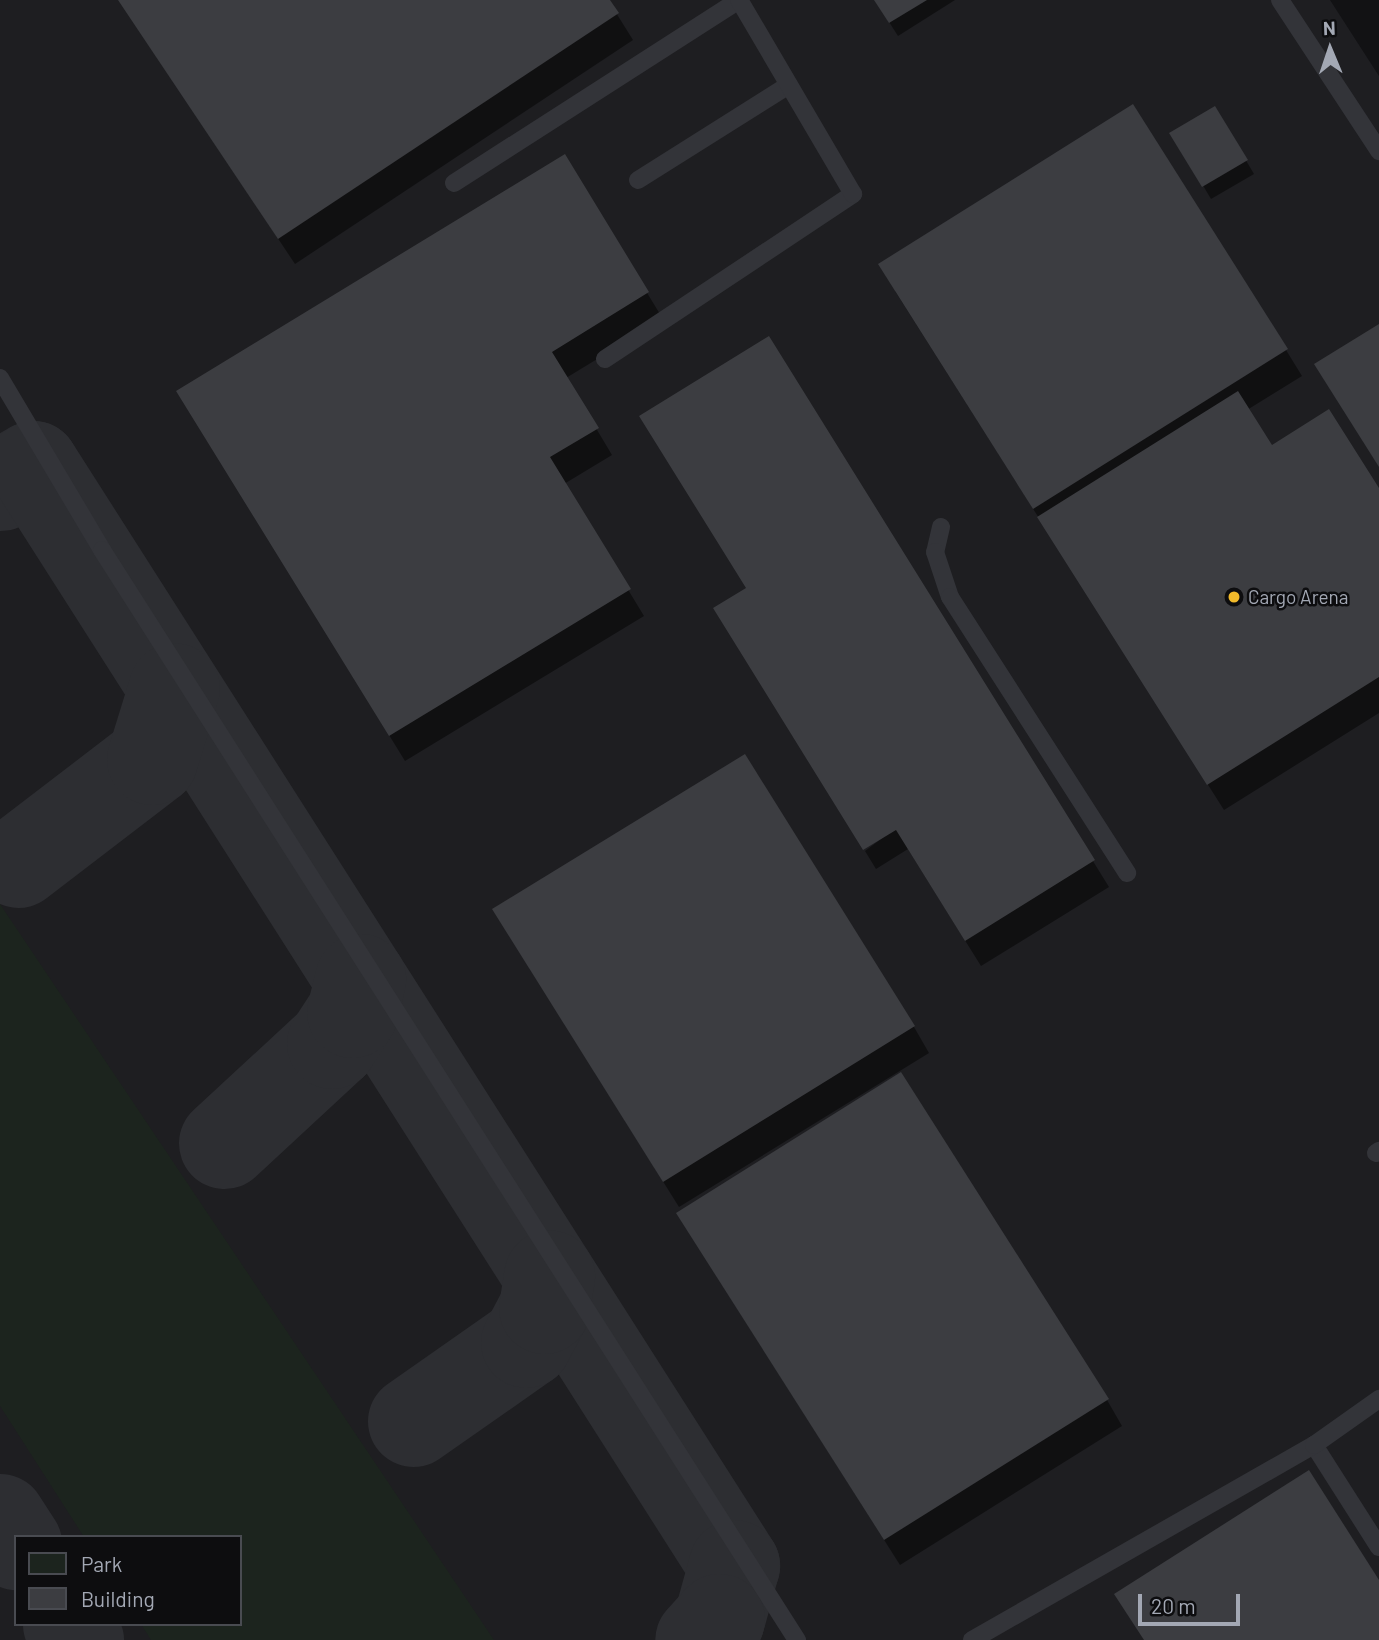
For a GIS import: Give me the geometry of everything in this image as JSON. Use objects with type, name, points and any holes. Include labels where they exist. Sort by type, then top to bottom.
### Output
[{"type":"lane","points":[[454,183],[739,0],[853,194],[605,359]]},
{"type":"lane","points":[[1280,0],[1379,151]]},
{"type":"lane","points":[[638,180],[789,85]]},
{"type":"lane","points":[[0,378],[103,550],[797,1640]]},
{"type":"lane","points":[[941,527],[935,552],[950,597],[1128,873]]},
{"type":"lane","points":[[972,1640],[1314,1445],[1379,1399]]},
{"type":"lane","points":[[1314,1445],[1379,1547]]},
{"type":"shaded area","points":[[0,0],[1330,0],[1379,76],[1379,1640],[0,1640]]},
{"type":"green space","points":[[0,904],[494,1640],[151,1640],[142,1626],[242,1626],[242,1535],[83,1535],[0,1406]]},
{"type":"building","points":[[118,0],[610,0],[619,13],[278,239]]},
{"type":"building","points":[[874,0],[927,0],[889,23]]},
{"type":"building","points":[[1133,104],[1288,349],[1033,509],[878,264]]},
{"type":"building","points":[[1215,106],[1248,160],[1202,187],[1169,133]]},
{"type":"building","points":[[565,154],[649,292],[552,352],[599,428],[550,457],[631,589],[389,736],[176,391]]},
{"type":"building","points":[[1379,324],[1379,467],[1314,364]]},
{"type":"building","points":[[769,336],[1095,860],[965,941],[896,830],[863,850],[713,608],[746,588],[639,416]]},
{"type":"building","name":"Cargo Arena","points":[[1238,391],[1272,445],[1329,409],[1379,488],[1379,677],[1207,785],[1037,517]]},
{"type":"building","points":[[745,754],[915,1026],[663,1182],[492,909]]},
{"type":"building","points":[[901,1072],[1109,1399],[884,1540],[676,1213]]},
{"type":"building","points":[[1309,1470],[1379,1580],[1379,1640],[1144,1640],[1114,1594]]},
{"type":"taxiway","points":[[0,485],[33,466],[734,1565],[719,1619],[700,1640]]},
{"type":"taxiway","points":[[18,862],[152,759],[174,688]]},
{"type":"taxiway","points":[[224,1143],[332,1043],[352,1012],[360,979]]},
{"type":"taxiway","points":[[413,1421],[526,1342],[544,1308],[549,1275]]},
{"type":"taxiway","points":[[0,1519],[14,1541]]},
{"type":"taxiway","points":[[69,1626],[78,1640]]},
{"type":"place","name":"Cargo Arena","points":[[1234,597]]}]
